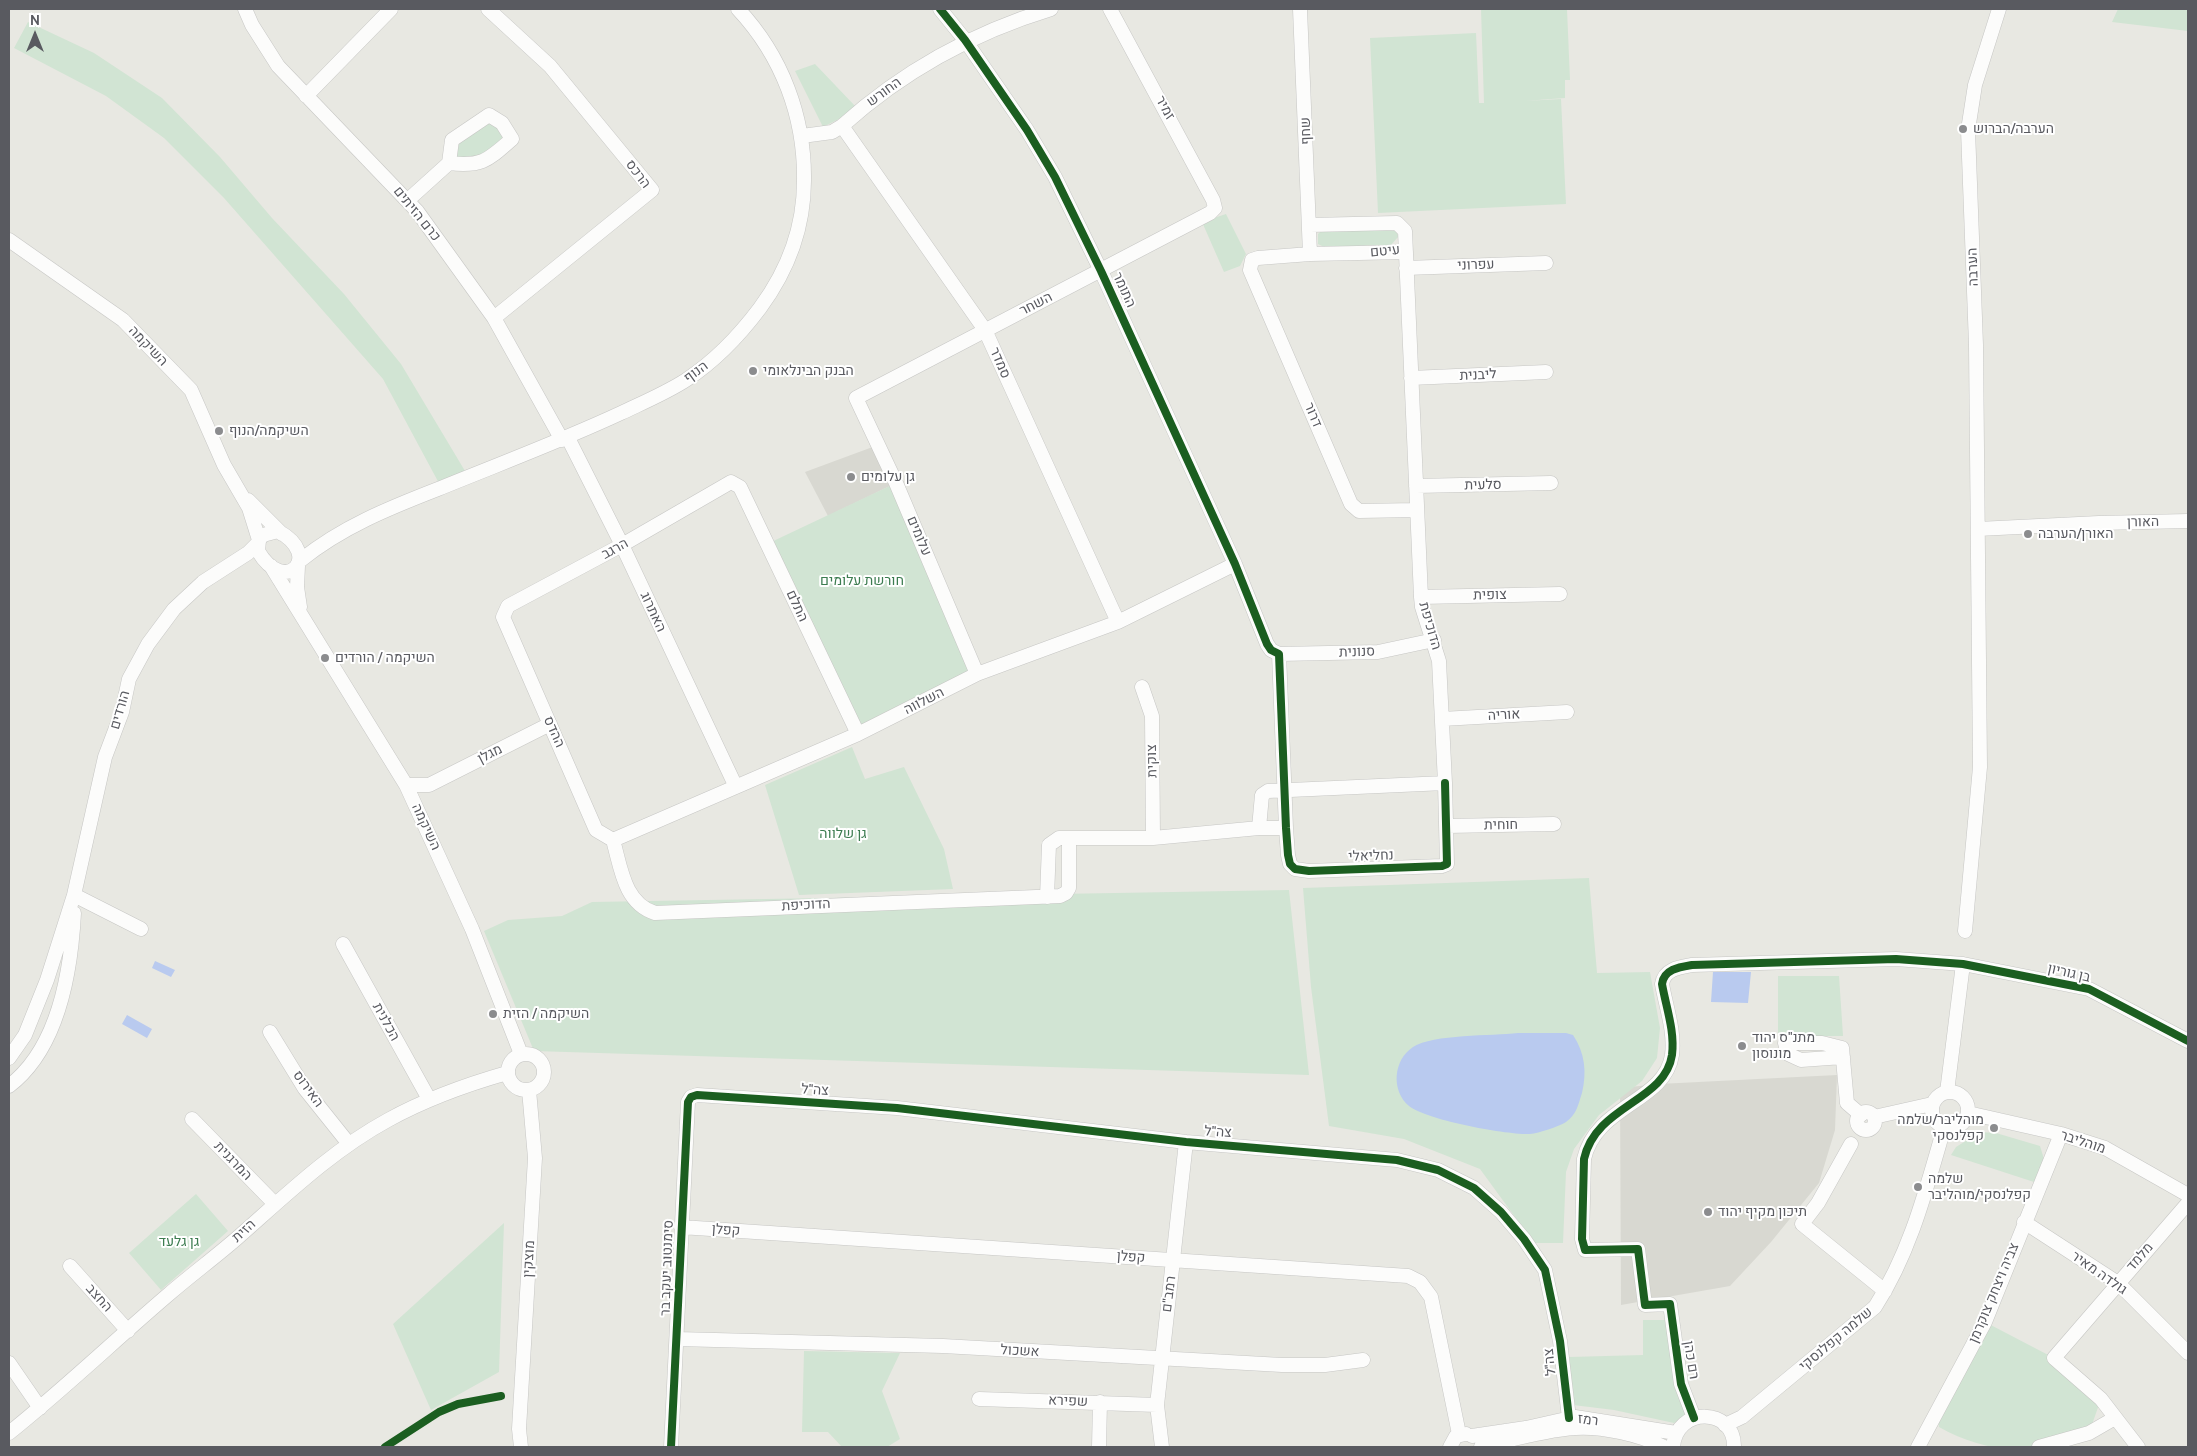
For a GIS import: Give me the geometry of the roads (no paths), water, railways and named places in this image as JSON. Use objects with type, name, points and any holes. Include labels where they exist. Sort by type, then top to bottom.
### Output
[{"type":"street","name":"כרם הזיתים","points":[[245,9],[252,25],[278,66],[408,200],[494,318],[565,439]]},
{"type":"street","name":"הרכס","points":[[488,9],[550,66],[652,190],[494,318]]},
{"type":"street","name":"הנוף","points":[[299,563],[317,547],[366,518],[565,439],[685,381],[712,360],[748,324],[784,273],[795,243],[804,193],[802,136],[791,93],[781,71],[766,46],[738,9]]},
{"type":"street","name":"התומר","points":[[940,9],[965,40],[1027,130],[1055,177],[1101,271],[1236,564],[1267,644],[1271,650],[1279,654]]},
{"type":"street","name":"החורש","points":[[802,136],[832,132],[908,74],[965,40],[1051,9]]},
{"type":"street","name":"זמיר","points":[[1110,9],[1209,191],[1214,208]]},
{"type":"street","name":"שחף","points":[[1300,9],[1310,254]]},
{"type":"street","name":"הערבה","points":[[1965,931],[1980,767],[1976,344],[1968,130],[1973,93],[1999,9]]},
{"type":"street","points":[[306,96],[385,11]]},
{"type":"street","points":[[408,200],[449,163],[452,140],[489,115],[502,123],[512,139],[490,158],[472,165],[449,163]]},
{"type":"street","name":"סמדר","points":[[842,126],[985,330],[1118,622]]},
{"type":"street","name":"השחר","points":[[856,398],[1210,214],[1214,208]]},
{"type":"street","name":"עיטם","points":[[1250,263],[1258,258],[1310,254],[1406,252],[1405,231],[1397,223],[1310,226]]},
{"type":"street","name":"השיקמה","points":[[9,240],[123,320],[191,390],[224,465],[240,493]]},
{"type":"street","name":"הדוכיפת","points":[[1406,252],[1421,596],[1422,607],[1440,661],[1448,864]]},
{"type":"street","name":"דרור","points":[[1250,263],[1251,275],[1352,504],[1359,511],[1416,510]]},
{"type":"street","name":"עפרוני","points":[[1406,268],[1546,263]]},
{"type":"street","name":"ליבנית","points":[[1411,378],[1546,372]]},
{"type":"street","name":"עלומים","points":[[856,398],[896,483],[977,674]]},
{"type":"street","name":"האתרוג","points":[[565,439],[622,545],[736,787]]},
{"type":"street","name":"הרגב","points":[[502,617],[508,606],[622,545],[731,482]]},
{"type":"street","name":"התלם","points":[[731,482],[740,487],[858,734]]},
{"type":"street","name":"סלעית","points":[[1416,486],[1551,483]]},
{"type":"street","points":[[240,493],[296,546],[304,549],[317,547]]},
{"type":"street","points":[[240,493],[254,519],[259,541],[258,551],[268,564],[285,573],[294,571],[299,563]]},
{"type":"street","name":"האורן","points":[[1978,529],[2188,521]]},
{"type":"street","points":[[259,541],[268,532],[278,531],[282,534]]},
{"type":"street","name":"הורדים","points":[[10,1056],[25,1035],[47,980],[74,895],[105,757],[122,712],[129,679],[148,644],[174,609],[203,582],[248,553],[259,541]]},
{"type":"street","points":[[296,546],[299,563],[297,588],[302,615]]},
{"type":"street","name":"הורדים","points":[[233,563],[254,559],[268,564]]},
{"type":"street","name":"השיקמה","points":[[268,564],[302,615],[406,785],[472,929],[521,1054]]},
{"type":"street","name":"השלווה","points":[[613,840],[858,734],[977,674],[1118,622],[1236,564]]},
{"type":"street","name":"צופית","points":[[1421,596],[1560,594]]},
{"type":"street","name":"ההדס","points":[[502,617],[596,830],[613,840]]},
{"type":"street","name":"סנונית","points":[[1279,654],[1378,652],[1434,640]]},
{"type":"street","points":[[1047,897],[1049,845],[1058,838],[1153,838],[1259,828],[1286,828],[1279,654]]},
{"type":"street","name":"צוקית","points":[[1142,686],[1152,716],[1153,838]]},
{"type":"street","name":"אוריה","points":[[1442,719],[1567,712]]},
{"type":"street","name":"מגלן","points":[[406,785],[429,785],[550,724]]},
{"type":"street","points":[[1259,828],[1262,795],[1268,791],[1445,783]]},
{"type":"street","points":[[419,812],[429,785]]},
{"type":"street","name":"חוחית","points":[[1447,826],[1554,824]]},
{"type":"street","name":"נחליאלי","points":[[1286,828],[1288,855],[1290,864],[1295,869],[1309,871],[1433,867],[1448,864]]},
{"type":"street","name":"הדוכיפת","points":[[613,840],[624,879],[633,900],[642,909],[655,912],[1060,896],[1066,893],[1069,888],[1069,838]]},
{"type":"street","points":[[74,895],[141,929]]},
{"type":"street","name":"הורדים","points":[[9,1086],[40,1052],[59,1010],[73,938],[74,895]]},
{"type":"street","name":"הכלנית","points":[[343,944],[429,1099]]},
{"type":"street","name":"בן גוריון","points":[[1670,1304],[1645,1305],[1638,1249],[1585,1250],[1582,1225],[1584,1159],[1587,1146],[1598,1130],[1612,1116],[1659,1084],[1669,1067],[1673,1035],[1663,992],[1663,978],[1674,968],[1692,965],[1896,959],[1963,964],[2090,990],[2188,1041]]},
{"type":"street","points":[[1946,1092],[1963,964]]},
{"type":"street","name":"האירוס","points":[[270,1032],[305,1088],[349,1144]]},
{"type":"street","points":[[1842,1052],[1847,1103],[1870,1119],[1932,1108]]},
{"type":"street","points":[[521,1054],[534,1056],[544,1067],[543,1078],[540,1084],[529,1090],[515,1087],[507,1073],[512,1059],[521,1054]]},
{"type":"street","points":[[10,1056],[28,1066]]},
{"type":"street","name":"הזית","points":[[9,1433],[274,1203],[349,1144],[386,1121],[429,1099],[466,1085],[507,1073]]},
{"type":"street","name":"מוצקין","points":[[519,1429],[535,1158],[529,1090]]},
{"type":"street","points":[[1946,1092],[1963,1097],[1968,1107],[1968,1113],[1963,1124],[1951,1129],[1944,1128],[1935,1122],[1932,1108],[1936,1098],[1946,1092]]},
{"type":"street","name":"צה\"ל","points":[[697,1095],[897,1108],[1186,1142],[1397,1160],[1438,1170],[1474,1188],[1501,1212],[1524,1239],[1545,1270],[1560,1341],[1569,1418]]},
{"type":"street","name":"סימנטוב יעקב בר","points":[[671,1447],[688,1102],[697,1095]]},
{"type":"street","name":"מוהליבר","points":[[1968,1113],[2061,1134],[2105,1148],[2188,1195]]},
{"type":"street","name":"המרגנית","points":[[192,1119],[274,1203]]},
{"type":"street","name":"שלמה קפלנסקי","points":[[1730,1436],[1742,1417],[1875,1307],[1885,1291],[1912,1234],[1944,1128]]},
{"type":"street","name":"צביה ויצחק צוקרמן","points":[[1918,1447],[1985,1322],[2061,1134]]},
{"type":"street","name":"רמב\"ם","points":[[1162,1447],[1157,1406],[1186,1142]]},
{"type":"street","points":[[1851,1144],[1818,1203],[1802,1224],[1885,1291]]},
{"type":"street","name":"מלמד","points":[[2115,1418],[2101,1399],[2054,1358],[2188,1202]]},
{"type":"street","name":"גולדה מאיר","points":[[2024,1222],[2118,1283],[2188,1353]]},
{"type":"street","name":"קפלן","points":[[681,1227],[1408,1276],[1420,1282],[1431,1296],[1462,1443]]},
{"type":"street","name":"החצב","points":[[70,1266],[128,1330]]},
{"type":"street","name":"רם כהן","points":[[1670,1304],[1681,1384],[1694,1418]]},
{"type":"street","name":"אשכול","points":[[677,1339],[942,1346],[1161,1360],[1282,1365],[1325,1365],[1363,1360]]},
{"type":"street","points":[[9,1363],[40,1408]]},
{"type":"street","name":"שפירא","points":[[979,1399],[1100,1402],[1157,1406]]},
{"type":"street","points":[[1099,1447],[1100,1402]]},
{"type":"street","name":"רמז","points":[[1462,1443],[1569,1418],[1589,1419],[1675,1440]]},
{"type":"street","points":[[1675,1440],[1683,1424],[1694,1418],[1713,1418],[1730,1436]]},
{"type":"street","points":[[2045,1447],[2090,1433],[2115,1418],[2138,1447]]},
{"type":"street","name":"רמז","points":[[1462,1443],[1576,1428],[1618,1432],[1648,1439],[1664,1447]]},
{"type":"street","points":[[519,1429],[521,1447]]},
{"type":"street","points":[[519,1429],[530,1447]]},
{"type":"water","points":[[155,961],[175,970],[171,977],[152,968]]},
{"type":"water","points":[[1713,972],[1751,972],[1748,1003],[1711,1002]]},
{"type":"water","points":[[127,1015],[152,1029],[147,1038],[122,1024]]},
{"type":"water","points":[[1566,1033],[1573,1035],[1577,1042],[1584,1063],[1584,1085],[1577,1109],[1566,1122],[1553,1128],[1530,1134],[1504,1132],[1467,1126],[1432,1116],[1418,1111],[1403,1100],[1397,1084],[1398,1067],[1406,1053],[1413,1047],[1434,1040],[1463,1036]]},
{"type":"place","name":"הערבה/הברוש","points":[[1963,129]]},
{"type":"place","name":"הבנק הבינלאומי","points":[[753,371]]},
{"type":"place","name":"השיקמה/הנוף","points":[[219,431]]},
{"type":"place","name":"גן עלומים","points":[[851,477]]},
{"type":"place","name":"האורן/הערבה","points":[[2028,534]]},
{"type":"place","name":"השיקמה / הורדים","points":[[325,658]]},
{"type":"place","name":"השיקמה / הזית","points":[[493,1014]]},
{"type":"place","name":"מתנ\"ס יהוד מונוסון","points":[[1742,1046]]},
{"type":"place","name":"מוהליבר/שלמה קפלנסקי","points":[[1994,1128]]},
{"type":"place","name":"שלמה קפלנסקי/מוהליבר","points":[[1918,1187]]},
{"type":"place","name":"תיכון מקיף יהוד","points":[[1708,1212]]},
{"type":"park label","name":"חורשת עלומים","points":[[862,581]]},
{"type":"park label","name":"גן שלווה","points":[[843,834]]},
{"type":"park label","name":"גן גלעד","points":[[179,1242]]}]
